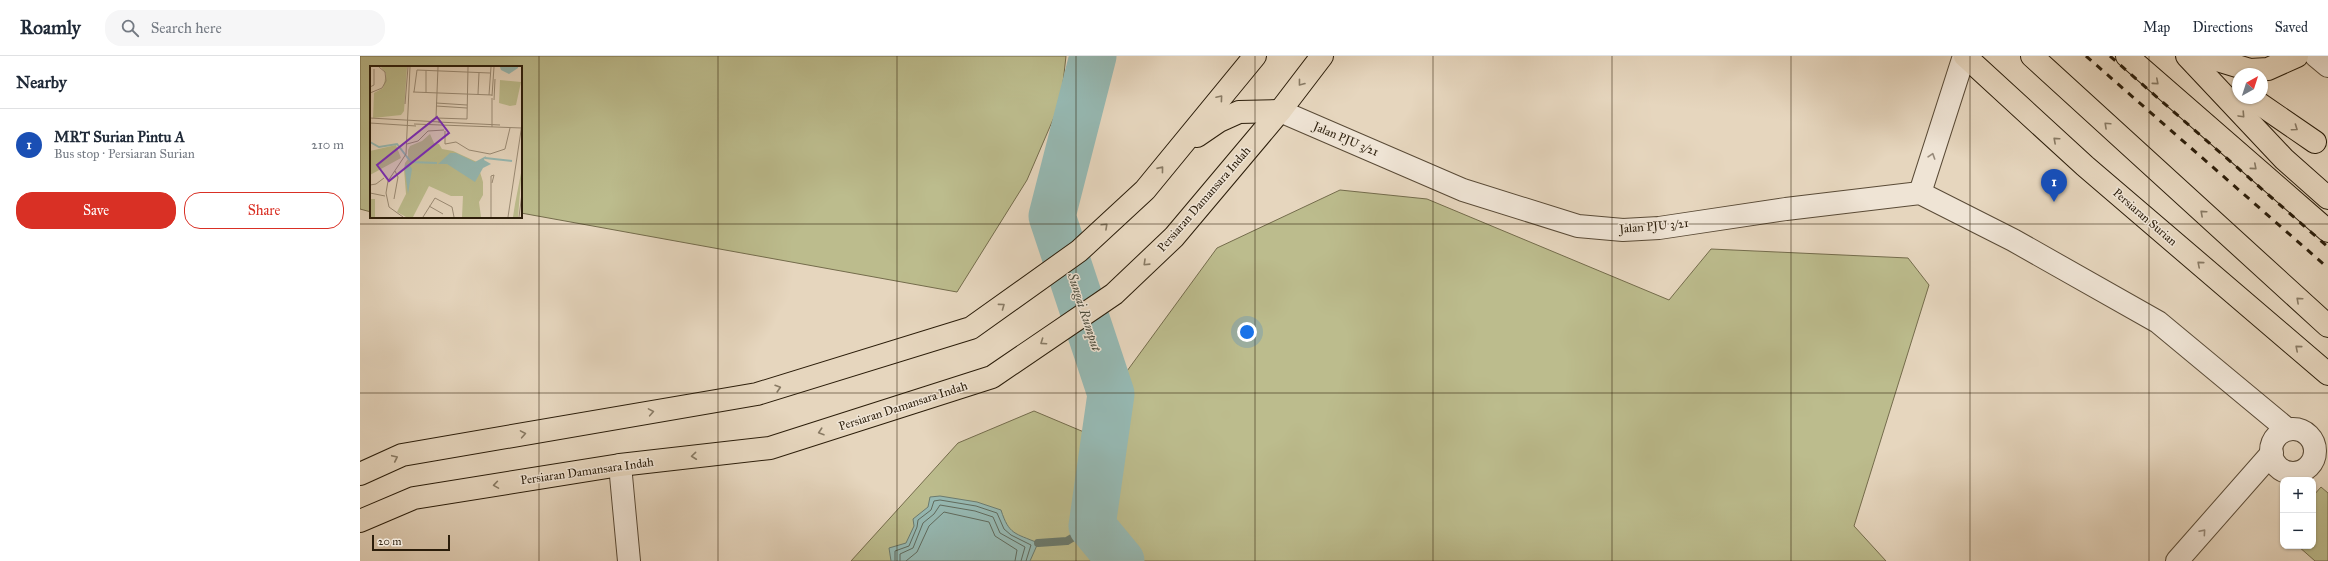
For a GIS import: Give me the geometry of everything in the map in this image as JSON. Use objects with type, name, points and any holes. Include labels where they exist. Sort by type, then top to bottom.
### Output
[{"type":"main road","points":[[360,474],[402,455],[758,394],[970,328],[1079,251],[1145,190],[1177,149],[1255,56]]},
{"type":"main road","name":"Persiaran Damansara Indah","points":[[360,521],[414,498],[620,465],[770,448],[992,377],[1114,294],[1174,237],[1280,111],[1322,56]]},
{"type":"main road","name":"Persiaran Surian","points":[[1965,56],[2085,166],[2328,374]]},
{"type":"main road","points":[[2032,56],[2328,326]]},
{"type":"main road","points":[[2127,56],[2328,231]]},
{"type":"main road","points":[[2187,56],[2284,160],[2328,198]]},
{"type":"main road","points":[[2191,56],[2232,85]]},
{"type":"main road","points":[[2204,56],[2250,70],[2268,70],[2297,56]]},
{"type":"main road","points":[[2260,104],[2315,142]]},
{"type":"main road","points":[[1177,149],[1219,121],[1239,112],[1280,111]]},
{"type":"street","points":[[1965,56],[1920,193],[2013,240],[2158,322],[2287,429],[2302,430],[2308,434],[2315,446],[2314,460],[2304,471],[2289,473],[2277,465],[2272,453],[2272,444],[2276,438],[2287,429]]},
{"type":"street","points":[[2316,56],[2328,66]]},
{"type":"street","name":"Jalan PJU 3/21","points":[[1280,111],[1463,190],[1578,226],[1623,230],[1659,228],[1794,208],[1920,193]]},
{"type":"street","points":[[2177,561],[2272,453]]},
{"type":"street","points":[[620,465],[629,561]]},
{"type":"green space","points":[[360,56],[1066,56],[1061,101],[1027,180],[957,292],[522,213],[522,66],[370,66],[370,212],[360,209]]},
{"type":"green space","points":[[1340,190],[1427,199],[1669,300],[1711,249],[1908,258],[1929,285],[1854,526],[1886,561],[851,561],[958,443],[1034,411],[1091,435],[1127,371],[1217,248]]},
{"type":"green space","points":[[2321,487],[2328,493],[2328,561],[2315,561],[2301,549],[2316,549],[2316,493]]},
{"type":"water","points":[[940,496],[977,502],[1001,510],[1010,529],[1018,535],[1038,543],[1030,561],[891,561],[889,548],[906,543],[914,526],[913,519],[928,507],[930,497]]},
{"type":"waterway","name":"Sungai Rumput","points":[[1093,56],[1052,216],[1111,394],[1092,526],[1121,561]]},
{"type":"waterway","points":[[1038,543],[1067,541],[1092,526]]},
{"type":"railway","points":[[2086,56],[2328,268]]},
{"type":"railway","points":[[2110,56],[2328,247]]},
{"type":"place","name":"MRT Surian Pintu A","points":[[2054,202]]}]
